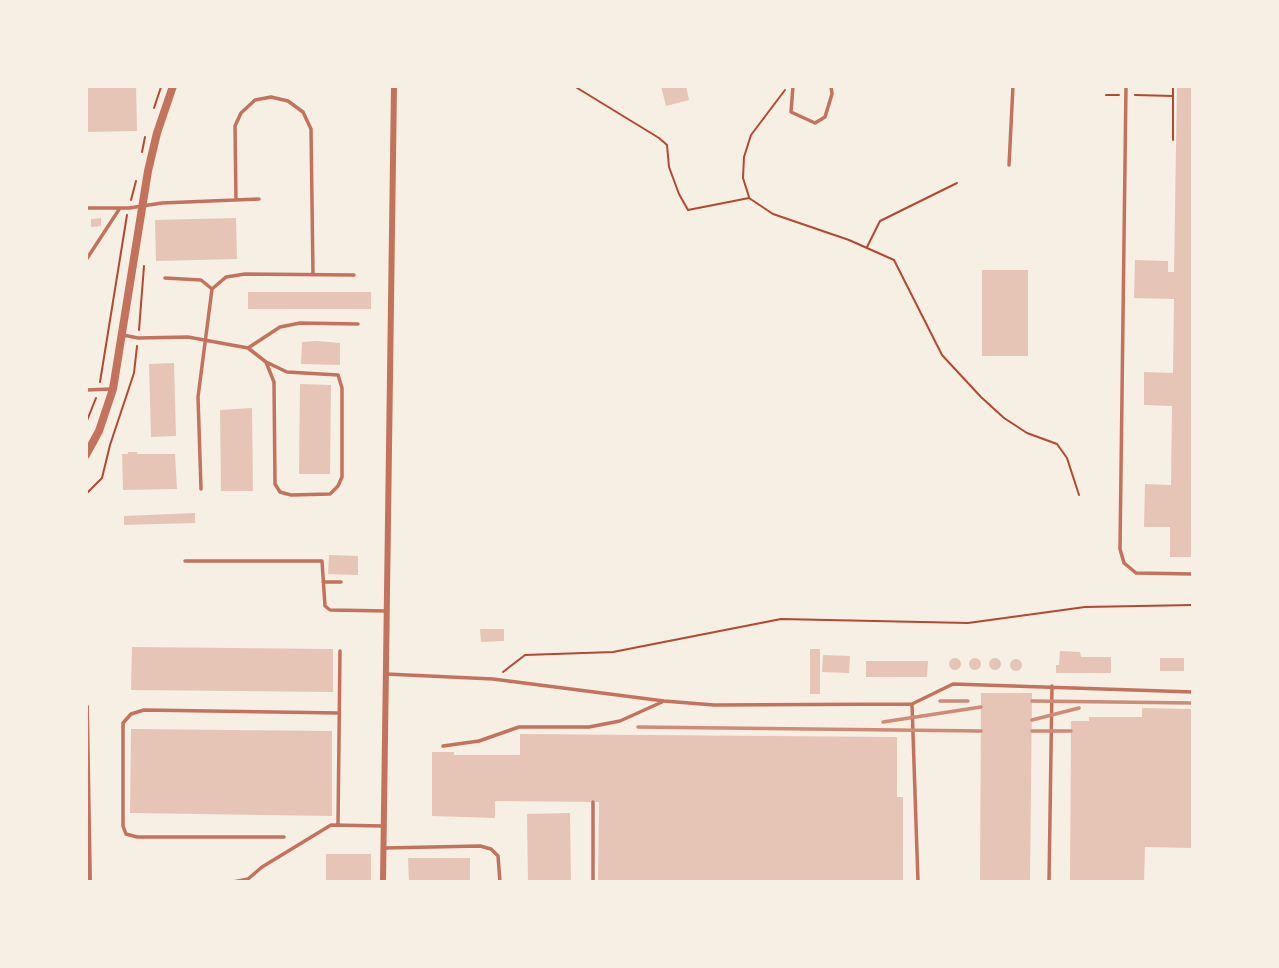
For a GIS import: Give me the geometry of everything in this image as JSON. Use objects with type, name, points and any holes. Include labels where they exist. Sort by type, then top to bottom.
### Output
[{"type":"street","points":[[86,456],[99,431],[113,389],[142,206],[157,133],[173,86]]},
{"type":"street","points":[[383,882],[394,86]]},
{"type":"street","points":[[86,707],[89,882]]},
{"type":"lane","points":[[793,86],[791,112],[815,123],[825,117],[832,94],[831,86]]},
{"type":"lane","points":[[1009,165],[1013,86]]},
{"type":"lane","points":[[1126,86],[1120,555],[1127,568],[1136,573],[1193,574]]},
{"type":"lane","points":[[236,200],[235,126],[241,113],[255,100],[271,97],[288,101],[303,112],[311,129],[313,275]]},
{"type":"lane","points":[[86,208],[259,200]]},
{"type":"lane","points":[[86,260],[120,208]]},
{"type":"lane","points":[[201,489],[198,397],[212,289],[226,277],[245,274],[354,275]]},
{"type":"lane","points":[[165,278],[201,280],[212,289]]},
{"type":"lane","points":[[248,348],[280,327],[300,323],[358,324]]},
{"type":"lane","points":[[121,335],[206,340],[248,348],[266,362],[287,372],[338,375],[342,388],[342,477],[330,494],[291,495],[280,492],[275,484],[274,382],[266,362]]},
{"type":"lane","points":[[86,390],[113,389]]},
{"type":"lane","points":[[185,561],[322,561],[323,601],[330,610],[387,611]]},
{"type":"lane","points":[[323,582],[341,582]]},
{"type":"lane","points":[[338,825],[340,651]]},
{"type":"lane","points":[[386,674],[493,679],[714,705],[912,704],[953,684],[1193,692]]},
{"type":"lane","points":[[1049,882],[1052,686]]},
{"type":"lane","points":[[443,746],[479,741],[519,727],[589,727],[620,721],[664,701]]},
{"type":"lane","points":[[912,704],[918,882]]},
{"type":"lane","points":[[284,837],[137,837],[126,834],[123,826],[123,723],[131,714],[144,710],[339,713]]},
{"type":"lane","points":[[593,802],[593,882]]},
{"type":"lane","points":[[233,882],[248,878],[331,825],[384,826]]},
{"type":"lane","points":[[384,848],[480,846],[491,849],[498,856],[500,882]]},
{"type":"lane","points":[[248,878],[254,882]]},
{"type":"lane","points":[[183,882],[190,882]]},
{"type":"path","points":[[574,86],[667,145],[669,167],[688,210],[750,198]]},
{"type":"path","points":[[787,86],[751,135],[744,157],[743,178],[750,198],[773,214],[866,247],[894,260],[942,355],[1004,418],[1027,433],[1057,444],[1067,458],[1079,495]]},
{"type":"path","points":[[1173,87],[1173,141]]},
{"type":"path","points":[[1139,95],[1173,96]]},
{"type":"path","points":[[866,247],[880,221],[957,183]]},
{"type":"path","points":[[86,423],[98,390],[133,195]]},
{"type":"path","points":[[86,494],[103,478],[110,444],[134,373],[144,262]]},
{"type":"path","points":[[493,679],[525,655],[613,652],[781,619],[968,623],[1085,607],[1193,605]]},
{"type":"building","points":[[86,86],[136,86],[137,131],[86,132]]},
{"type":"building","points":[[661,86],[686,86],[689,100],[666,106]]},
{"type":"building","points":[[1177,86],[1193,86],[1193,557],[1170,557],[1170,527],[1144,527],[1145,484],[1171,485],[1172,406],[1144,405],[1144,372],[1173,373],[1174,299],[1134,298],[1135,260],[1168,261],[1168,272],[1174,272]]},
{"type":"building","points":[[101,218],[101,226],[91,227],[91,219]]},
{"type":"building","points":[[236,218],[237,259],[156,261],[155,220]]},
{"type":"building","points":[[982,270],[1028,270],[1028,356],[982,356]]},
{"type":"building","points":[[248,292],[371,292],[371,309],[248,309]]},
{"type":"building","points":[[302,342],[340,343],[340,365],[301,364]]},
{"type":"building","points":[[174,363],[176,436],[151,437],[149,364]]},
{"type":"building","points":[[300,384],[331,385],[330,474],[299,474]]},
{"type":"building","points":[[252,408],[253,491],[221,491],[220,410]]},
{"type":"building","points":[[122,454],[175,454],[177,489],[123,490]]},
{"type":"building","points":[[195,513],[195,523],[124,525],[124,516]]},
{"type":"building","points":[[329,555],[358,556],[358,575],[328,574]]},
{"type":"building","points":[[480,629],[504,629],[504,641],[481,642]]},
{"type":"building","points":[[132,647],[333,649],[333,692],[131,690]]},
{"type":"building","points":[[810,649],[820,649],[820,694],[810,694]]},
{"type":"building","points":[[1060,651],[1080,652],[1081,657],[1111,657],[1111,673],[1056,673]]},
{"type":"building","points":[[823,655],[850,656],[849,673],[822,672]]},
{"type":"building","points":[[955,658],[961,664],[955,670],[949,664]]},
{"type":"building","points":[[975,658],[981,664],[975,670],[969,664]]},
{"type":"building","points":[[995,658],[1001,664],[995,670],[989,664]]},
{"type":"building","points":[[1160,658],[1184,658],[1184,671],[1160,671]]},
{"type":"building","points":[[1016,659],[1022,665],[1016,671],[1010,665]]},
{"type":"building","points":[[866,661],[928,661],[927,677],[866,677]]},
{"type":"building","points":[[981,693],[1032,693],[1030,882],[980,882]]},
{"type":"building","points":[[1142,708],[1193,709],[1193,848],[1145,847],[1144,882],[1070,882],[1071,721],[1089,721],[1089,717],[1142,717]]},
{"type":"building","points":[[131,729],[332,731],[332,816],[130,813]]},
{"type":"building","points":[[520,734],[897,737],[897,797],[903,797],[903,882],[598,882],[599,802],[495,801],[495,818],[432,816],[432,752],[454,752],[454,755],[520,755]]},
{"type":"building","points":[[570,813],[571,882],[528,882],[527,814]]},
{"type":"building","points":[[326,854],[371,854],[371,882],[326,882]]},
{"type":"building","points":[[408,858],[470,858],[470,882],[409,882]]},
{"type":"railway","points":[[940,701],[968,701]]},
{"type":"railway","points":[[1032,701],[1193,703]]},
{"type":"railway","points":[[883,722],[981,707]]},
{"type":"railway","points":[[1032,720],[1079,708]]},
{"type":"railway","points":[[638,727],[981,731]]},
{"type":"railway","points":[[1032,731],[1071,731]]}]
